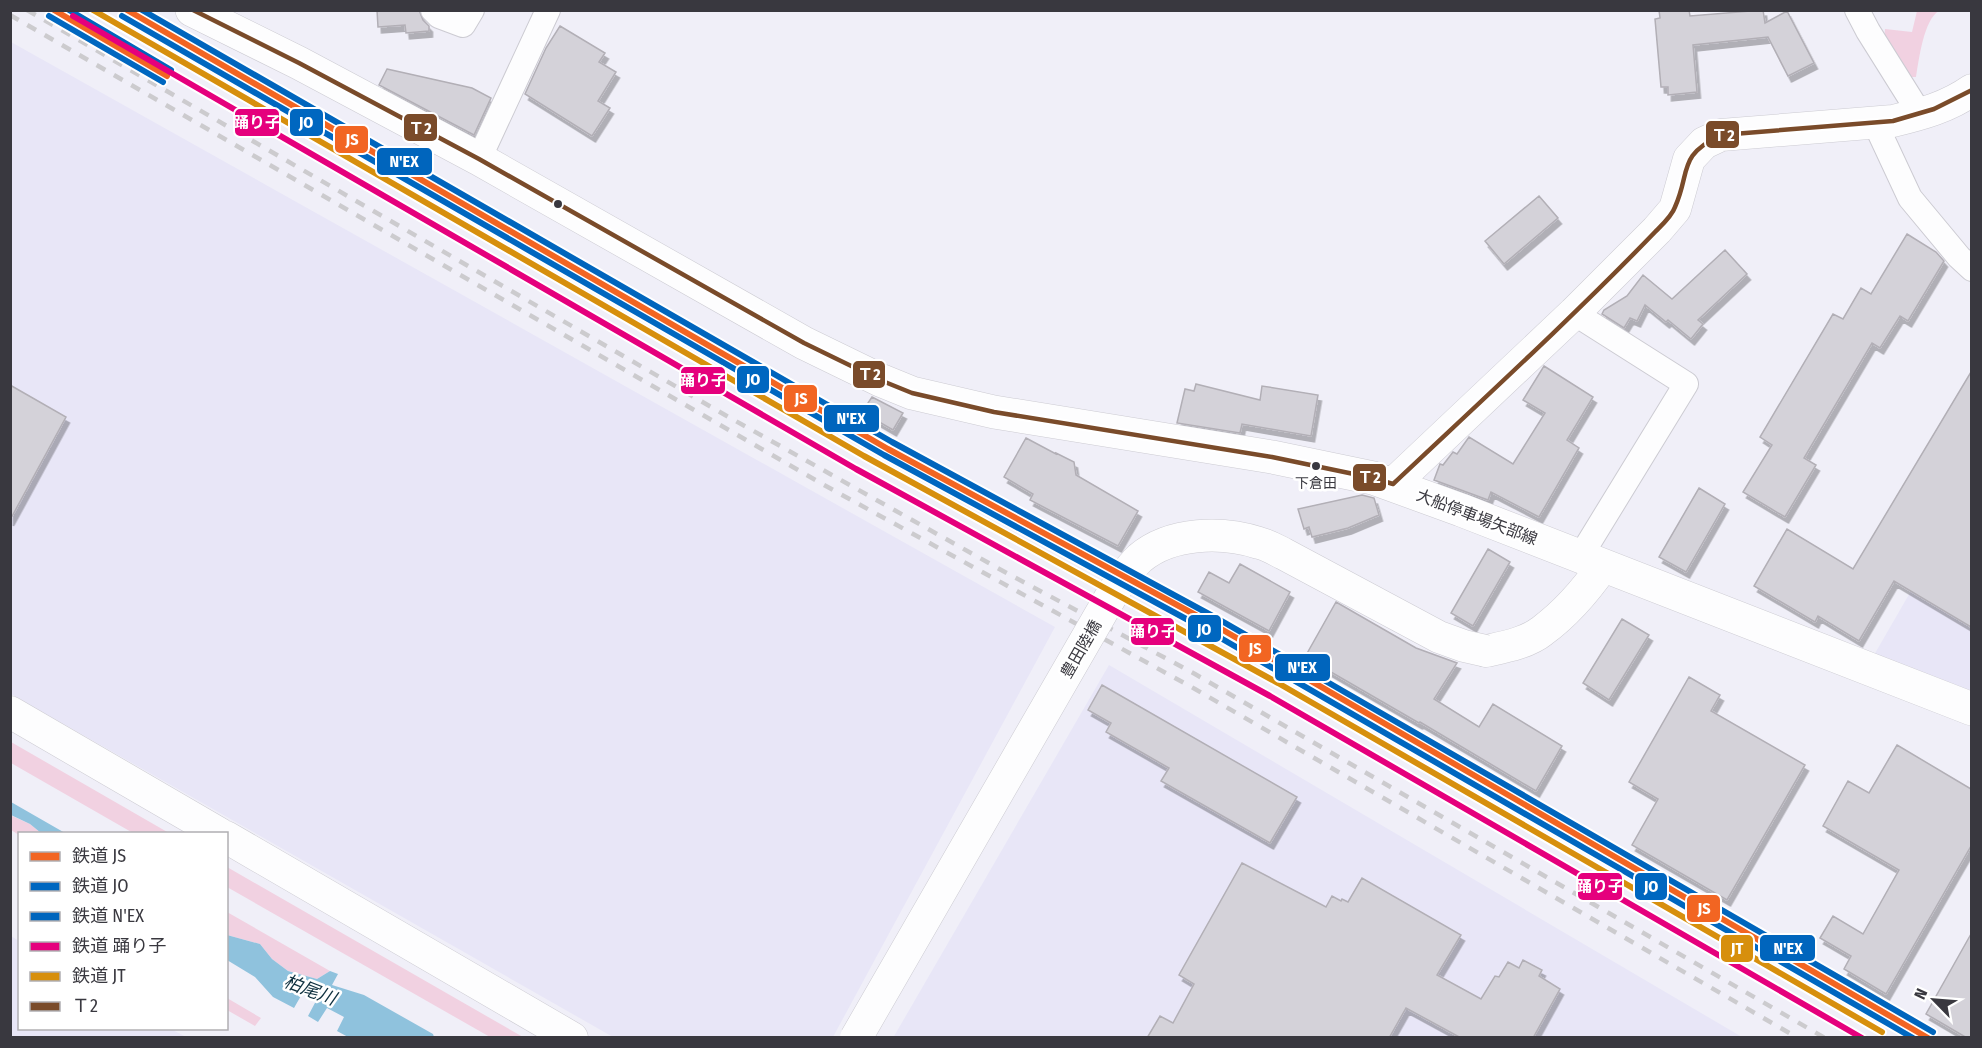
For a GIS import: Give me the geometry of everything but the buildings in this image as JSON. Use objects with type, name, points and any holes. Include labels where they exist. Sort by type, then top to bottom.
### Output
[{"type":"main road","name":"大船停車場矢部線","points":[[192,10],[299,63],[479,159],[804,343],[848,366],[912,393],[994,412],[1272,457],[1393,484],[1971,710]]},
{"type":"street","points":[[433,10],[439,16],[463,25],[472,10]]},
{"type":"street","points":[[479,159],[548,10]]},
{"type":"street","points":[[1857,10],[1920,114]]},
{"type":"street","points":[[1393,484],[1574,313],[1657,230],[1675,209],[1689,159],[1704,143],[1721,135],[1875,123],[1920,114],[1956,101],[1971,90]]},
{"type":"street","points":[[1875,123],[1910,198],[1959,258],[1971,269]]},
{"type":"street","points":[[1574,313],[1686,384],[1591,562]]},
{"type":"street","name":"豊田陸橋","points":[[856,1038],[1114,591],[1141,557],[1166,544],[1197,536],[1225,536],[1259,543],[1284,554],[1439,637],[1486,651],[1512,645],[1541,632],[1588,588],[1591,562]]},
{"type":"street","points":[[10,712],[217,832]]},
{"type":"street","points":[[228,838],[572,1038]]},
{"type":"shaded area","points":[[1917,11],[1939,11],[1934,15],[1926,31],[1916,77],[1908,77],[1884,40],[1885,29],[1912,32]]},
{"type":"shaded area","points":[[11,42],[1055,627],[833,1037],[613,1037],[11,694]]},
{"type":"shaded area","points":[[1971,487],[1971,700],[1870,662]]},
{"type":"shaded area","points":[[1109,665],[1742,1037],[893,1038]]},
{"type":"shaded area","points":[[11,742],[167,832],[131,832],[11,763]]},
{"type":"shaded area","points":[[10,815],[30,824],[40,832],[18,832],[18,834],[11,830]]},
{"type":"shaded area","points":[[228,868],[523,1037],[490,1037],[228,888]]},
{"type":"shaded area","points":[[228,913],[330,971],[317,979],[288,971],[272,959],[260,944],[228,935]]},
{"type":"shaded area","points":[[11,936],[18,940],[18,1030],[173,1030],[186,1037],[11,1037]]},
{"type":"shaded area","points":[[228,999],[261,1018],[255,1026],[228,1011]]},
{"type":"water","points":[[11,802],[63,832],[40,832],[30,824],[11,815]]},
{"type":"water","name":"柏尾川","points":[[228,935],[260,944],[272,959],[288,971],[317,979],[330,971],[338,974],[332,985],[364,995],[433,1034],[434,1037],[348,1037],[337,1031],[344,1017],[327,1008],[318,1022],[308,1016],[316,1001],[302,994],[294,1008],[273,997],[255,977],[228,961]]},
{"type":"railway","points":[[27,10],[725,415],[1003,571],[1195,674],[1825,1038]]},
{"type":"railway","points":[[10,15],[824,485],[1195,689],[1798,1038]]},
{"type":"rail line","name":"JS","points":[[54,10],[167,76]]},
{"type":"rail line","name":"N'EX","points":[[69,10],[171,70]]},
{"type":"rail line","name":"JT","points":[[93,10],[864,456],[1278,683],[1882,1032]]},
{"type":"rail line","name":"JS","points":[[127,10],[888,449],[1216,626],[1928,1038]]},
{"type":"rail line","name":"N'EX","points":[[142,10],[892,442],[1220,620],[1933,1032]]},
{"type":"rail line","name":"JO","points":[[49,16],[163,82]]},
{"type":"rail line","name":"踊り子","points":[[73,16],[856,469],[1270,696],[1862,1038]]},
{"type":"rail line","name":"JO","points":[[122,16],[884,455],[1212,633],[1913,1038]]},
{"type":"transit line","name":"Ｔ2","points":[[193,10],[299,63],[479,159],[804,343],[912,393],[994,412],[1272,457],[1393,484],[1558,328],[1672,214],[1691,158],[1707,143],[1721,135],[1893,121],[1934,109],[1972,90]]},
{"type":"place","name":"下倉田","points":[[1316,466]]}]
